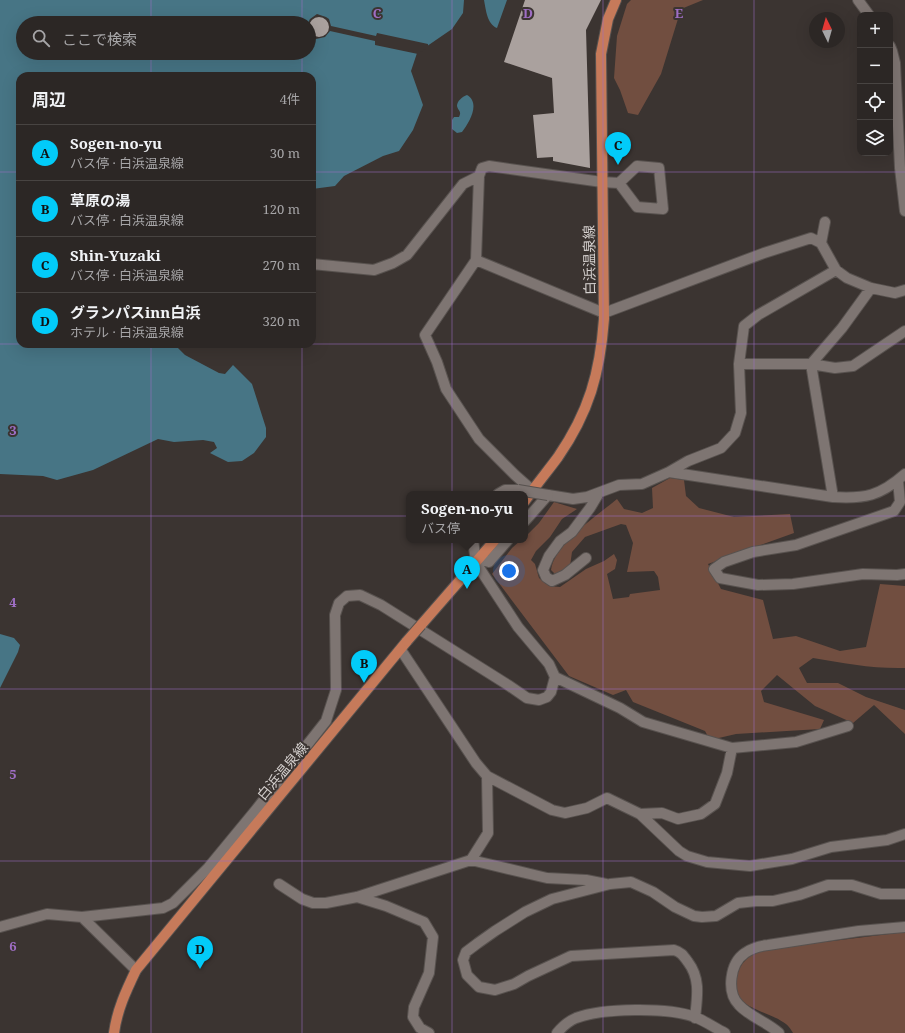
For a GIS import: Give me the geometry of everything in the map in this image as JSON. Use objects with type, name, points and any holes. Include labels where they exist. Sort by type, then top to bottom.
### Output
[{"type":"main road","name":"白浜温泉線","points":[[528,496],[558,456],[580,420],[591,394],[600,361],[604,313],[601,54],[608,19],[616,0]]},
{"type":"main road","name":"白浜温泉線","points":[[114,1033],[116,1019],[122,999],[136,970],[401,650],[420,625],[492,543]]},
{"type":"street","points":[[858,0],[867,12]]},
{"type":"street","points":[[891,48],[895,63],[905,211]]},
{"type":"street","points":[[532,490],[479,439],[446,389],[437,362],[425,335],[476,260],[479,176],[482,168],[489,166],[602,182],[619,183],[637,166],[659,168],[663,209],[637,207],[619,183]]},
{"type":"street","points":[[316,264],[374,270],[393,264],[407,255],[463,184],[479,176]]},
{"type":"street","points":[[821,243],[824,222]]},
{"type":"street","points":[[476,260],[604,313],[811,238],[821,243],[836,270],[847,278],[871,288],[895,293],[905,290]]},
{"type":"street","points":[[528,492],[574,499],[587,497],[619,485],[642,484],[669,472],[688,461],[721,448],[735,433],[741,413],[739,364],[744,326],[758,315],[836,270]]},
{"type":"street","points":[[811,364],[842,328],[871,288]]},
{"type":"street","points":[[739,364],[811,364],[835,368],[853,366],[905,331]]},
{"type":"street","points":[[811,364],[833,497]]},
{"type":"street","points":[[669,472],[833,497],[855,498],[874,495],[902,477]]},
{"type":"street","points":[[902,477],[900,502],[894,510],[796,545],[753,552],[724,562],[714,569],[720,578],[758,585],[793,584],[863,574],[905,574]]},
{"type":"street","points":[[504,491],[524,491]]},
{"type":"street","points":[[586,558],[565,575],[552,581],[546,577],[543,570],[549,556],[560,541],[572,532],[599,493]]},
{"type":"street","points":[[528,518],[548,495]]},
{"type":"street","points":[[0,927],[47,914],[82,916],[163,908],[173,903],[208,868],[326,721],[336,690],[335,615],[339,603],[347,596],[360,595],[381,605],[527,698],[539,700],[546,697],[551,692],[555,677],[549,664],[518,627],[477,560],[474,543]]},
{"type":"street","points":[[477,560],[489,562],[505,543]]},
{"type":"street","points":[[401,650],[476,763],[487,776],[552,810],[565,813],[587,808],[607,798],[640,814],[679,851],[687,856],[707,862],[750,866],[792,859],[831,847],[887,840],[905,834]]},
{"type":"street","points":[[555,677],[620,708],[643,722],[732,748],[796,742],[848,726]]},
{"type":"street","points":[[640,814],[662,813],[678,819],[701,814],[715,804],[727,773],[732,748]]},
{"type":"street","points":[[471,860],[488,833],[487,776]]},
{"type":"street","points":[[279,884],[302,899],[326,903],[357,897],[471,860],[547,878],[586,880],[610,884]]},
{"type":"street","points":[[695,1018],[698,986],[696,975],[681,952],[674,950],[572,956],[514,984],[495,990],[479,986],[467,975],[463,960],[466,952],[525,912],[552,899],[610,884],[631,882],[653,892],[675,907],[687,913],[702,917],[716,916],[738,903],[773,901],[799,895],[828,885],[852,885],[881,894],[905,894]]},
{"type":"street","points":[[357,897],[386,906],[424,922],[432,937],[429,973],[414,1007],[413,1017],[420,1028],[430,1033]]},
{"type":"street","points":[[82,916],[136,970]]},
{"type":"street","points":[[779,1033],[743,1009],[733,998],[731,986],[734,967],[744,953],[755,947],[859,930],[905,927]]},
{"type":"street","points":[[557,1033],[563,1026],[575,1018],[609,1012],[659,1010],[695,1018],[725,1033]]},
{"type":"shaded area","points":[[631,0],[703,0],[681,9],[661,74],[638,115],[628,113],[614,78],[617,36],[627,4]]},
{"type":"shaded area","points":[[670,478],[684,480],[686,496],[699,508],[734,517],[790,514],[794,533],[708,564],[721,589],[763,600],[773,639],[796,636],[840,651],[866,647],[880,584],[905,586],[905,668],[870,667],[813,658],[799,668],[807,683],[838,683],[866,697],[905,710],[905,734],[874,705],[853,723],[815,706],[777,675],[761,691],[764,702],[824,720],[820,729],[736,734],[710,740],[705,731],[633,702],[626,690],[613,695],[569,676],[492,574],[518,543],[528,543],[528,534],[539,523],[554,502],[577,509],[562,519],[550,537],[536,551],[531,560],[535,564],[539,578],[549,586],[560,587],[586,569],[604,561],[614,554],[617,560],[615,569],[607,574],[613,599],[629,597],[630,594],[660,590],[658,577],[654,571],[627,572],[633,543],[626,525],[621,524],[585,537],[572,552],[570,566],[562,572],[555,574],[551,570],[554,560],[568,540],[617,499],[624,509],[642,513],[653,508],[652,488]]},
{"type":"shaded area","points":[[905,932],[905,1033],[793,1033],[789,1027],[776,1018],[743,1002],[735,988],[736,978],[742,964],[759,950]]},
{"type":"water","points":[[0,0],[464,0],[463,13],[452,29],[417,53],[411,71],[423,105],[413,130],[399,151],[383,156],[344,176],[335,186],[316,188],[316,72],[16,72],[16,348],[178,348],[185,355],[219,373],[225,374],[233,365],[252,384],[266,428],[266,437],[254,453],[242,461],[228,462],[210,453],[217,448],[214,442],[203,440],[174,442],[158,439],[93,470],[57,480],[43,476],[0,474]]},
{"type":"water","points":[[484,0],[507,0],[497,28],[489,20]]},
{"type":"water","points":[[467,95],[473,103],[472,113],[468,124],[462,132],[457,133],[452,129],[452,120],[454,117],[459,117],[460,112],[457,108],[457,104],[460,99]]},
{"type":"water","points":[[0,634],[14,638],[20,645],[0,688]]},
{"type":"pier","points":[[317,14],[326,17],[329,19],[331,26],[376,36],[377,33],[428,44],[428,47],[418,54],[375,45],[375,41],[330,31],[325,37],[316,39],[316,16],[314,16]]},
{"type":"building","points":[[525,0],[601,0],[586,30],[590,168],[553,161],[553,157],[537,158],[533,115],[554,113],[552,78],[504,62]]},
{"type":"building","points":[[316,18],[323,18],[328,23],[329,27],[326,34],[319,37],[316,36]]},
{"type":"place","name":"Shin-Yuzaki","points":[[618,165]]},
{"type":"place","name":"Sogen-no-yu","points":[[467,589]]},
{"type":"place","name":"草原の湯","points":[[364,683]]},
{"type":"place","name":"グランパスinn白浜","points":[[200,969]]}]
